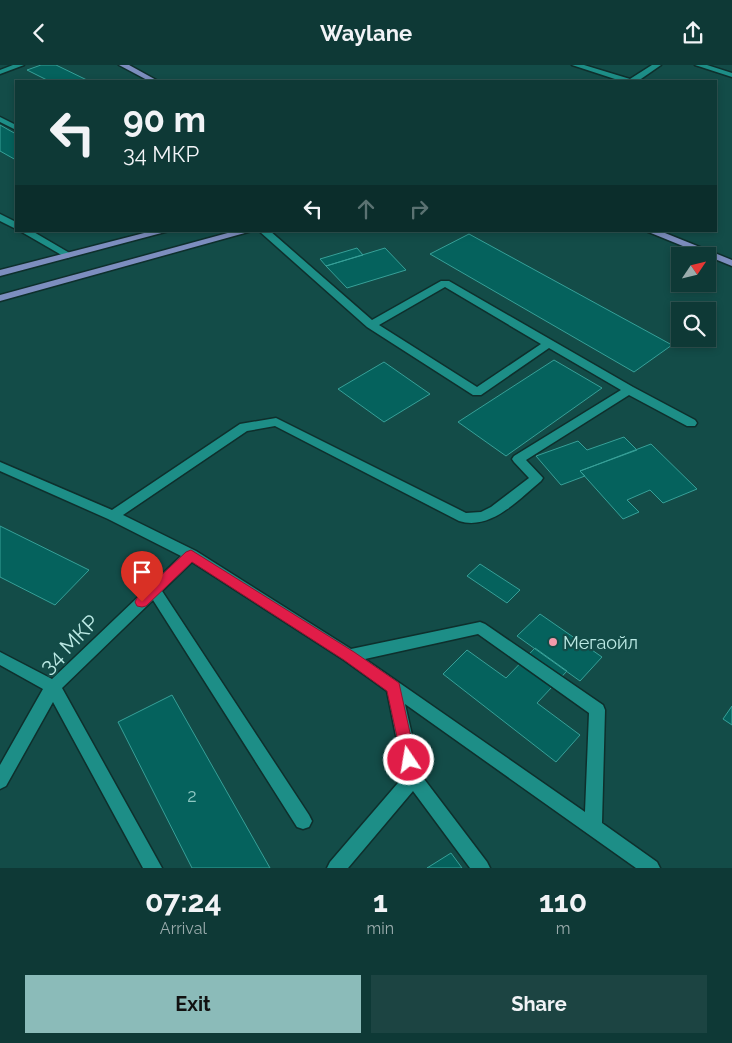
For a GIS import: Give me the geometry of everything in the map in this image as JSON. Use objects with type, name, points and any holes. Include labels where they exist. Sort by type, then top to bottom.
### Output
[{"type":"main road","points":[[123,65],[152,80]]},
{"type":"main road","points":[[0,273],[160,232]]},
{"type":"main road","points":[[0,298],[243,232]]},
{"type":"main road","points":[[654,232],[732,263]]},
{"type":"street","points":[[2,74],[20,65]]},
{"type":"street","points":[[576,65],[625,80]]},
{"type":"street","points":[[635,80],[658,65]]},
{"type":"street","points":[[699,65],[732,75]]},
{"type":"street","points":[[0,119],[15,128]]},
{"type":"street","points":[[0,217],[15,226]]},
{"type":"street","points":[[27,232],[68,255]]},
{"type":"street","points":[[265,232],[371,325],[477,392],[550,343]]},
{"type":"street","points":[[371,325],[445,283],[629,390],[691,423]]},
{"type":"street","points":[[113,516],[244,427],[276,422],[464,518],[484,517],[537,478],[518,459],[629,390]]},
{"type":"street","points":[[0,466],[113,516],[191,555],[349,656],[651,868]]},
{"type":"street","name":"34 МКР","points":[[0,781],[53,687],[191,555]]},
{"type":"street","points":[[154,590],[303,821]]},
{"type":"street","points":[[349,656],[480,628],[597,710],[593,827]]},
{"type":"street","points":[[0,658],[53,687],[153,868]]},
{"type":"street","points":[[394,688],[413,778],[481,868]]},
{"type":"street","points":[[336,868],[413,778]]},
{"type":"building","points":[[41,65],[56,65],[87,80],[47,80],[27,70]]},
{"type":"building","points":[[0,125],[15,133],[15,159],[0,151]]},
{"type":"building","points":[[469,234],[671,346],[634,372],[430,254]]},
{"type":"building","points":[[357,248],[363,255],[326,266],[320,259]]},
{"type":"building","points":[[385,248],[406,270],[347,288],[326,266]]},
{"type":"building","points":[[554,360],[602,388],[506,456],[458,422]]},
{"type":"building","points":[[384,362],[430,394],[384,422],[338,389]]},
{"type":"building","points":[[624,437],[637,450],[580,471],[585,476],[561,485],[536,456],[578,441],[587,450]]},
{"type":"building","points":[[651,444],[697,489],[663,503],[650,490],[627,500],[639,512],[623,519],[580,471]]},
{"type":"building","points":[[0,526],[89,570],[55,605],[0,577]]},
{"type":"building","points":[[480,564],[520,590],[507,603],[467,576]]},
{"type":"building","name":"Мегаойл","points":[[540,614],[602,657],[580,681],[517,636]]},
{"type":"building","points":[[535,648],[567,671],[537,703],[580,735],[556,762],[443,674],[467,650],[506,678]]},
{"type":"building","points":[[172,695],[270,868],[192,868],[118,722]]},
{"type":"building","points":[[732,706],[732,725],[723,719]]},
{"type":"building","points":[[451,853],[462,868],[427,868]]},
{"type":"place","name":"Мегаойл","points":[[553,642]]},
{"type":"route","points":[[142,602],[191,555],[349,656],[394,688],[409,760]]}]
